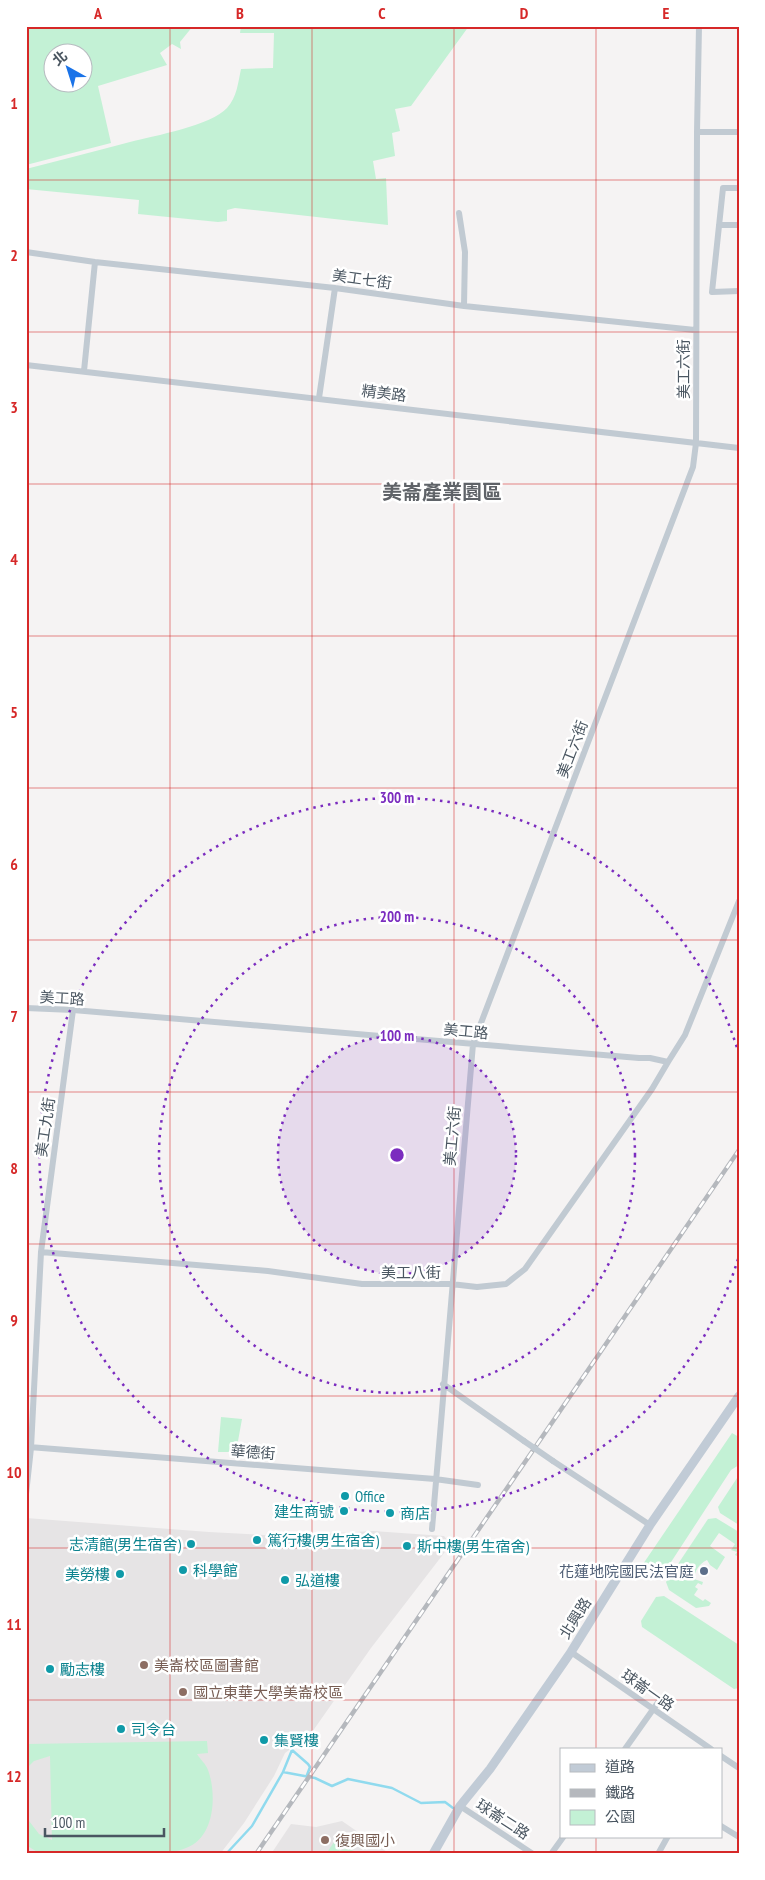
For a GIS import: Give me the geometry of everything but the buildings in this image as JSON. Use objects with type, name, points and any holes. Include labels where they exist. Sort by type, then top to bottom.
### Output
[{"type":"street","name":"美工六街","points":[[432,1528],[442,1384],[473,1044],[693,466],[696,443],[696,132],[699,26]]},
{"type":"street","points":[[696,132],[739,132]]},
{"type":"street","points":[[739,188],[723,188],[712,292],[739,291]]},
{"type":"street","points":[[460,213],[465,252],[464,306]]},
{"type":"street","points":[[718,225],[739,225]]},
{"type":"street","name":"美工七街","points":[[26,252],[95,262],[335,288],[464,306],[695,330]]},
{"type":"street","points":[[84,371],[95,262]]},
{"type":"street","points":[[319,398],[335,288]]},
{"type":"street","name":"精美路","points":[[26,364],[739,448]]},
{"type":"street","points":[[668,1062],[685,1035],[739,901]]},
{"type":"street","name":"美工路","points":[[26,1008],[73,1010],[650,1058],[668,1062]]},
{"type":"street","name":"美工九街","points":[[27,1494],[28,1447],[41,1252],[73,1010]]},
{"type":"street","name":"美工八街","points":[[41,1252],[268,1270],[362,1284],[451,1284],[477,1287],[506,1284],[525,1269],[652,1089],[668,1062]]},
{"type":"street","points":[[442,1384],[650,1525]]},
{"type":"street","name":"北興路","points":[[433,1854],[460,1806],[490,1769],[570,1652],[650,1525],[739,1396]]},
{"type":"street","name":"華德街","points":[[28,1447],[435,1479],[478,1485]]},
{"type":"street","name":"球崙一路","points":[[570,1652],[710,1748]]},
{"type":"street","points":[[627,1748],[659,1701]]},
{"type":"street","points":[[722,1758],[739,1768]]},
{"type":"street","name":"球崙二路","points":[[460,1806],[533,1854]]},
{"type":"street","points":[[722,1827],[739,1837]]},
{"type":"street","points":[[551,1854],[563,1838]]},
{"type":"street","points":[[658,1854],[667,1838]]},
{"type":"shaded area","name":"國立東華大學美崙校區","points":[[26,1518],[283,1536],[373,1531],[444,1536],[451,1544],[371,1648],[310,1735],[285,1753],[274,1776],[244,1823],[220,1854],[26,1854]]},
{"type":"shaded area","name":"復興國小","points":[[342,1821],[390,1854],[271,1854],[291,1824],[316,1827]]},
{"type":"green space","points":[[26,26],[193,26],[180,42],[181,49],[172,44],[160,53],[167,65],[98,86],[111,143],[26,165]]},
{"type":"green space","points":[[241,26],[469,26],[411,106],[395,109],[400,131],[392,133],[395,156],[373,161],[376,179],[386,178],[388,225],[235,208],[227,210],[227,221],[218,222],[138,214],[139,200],[26,189],[26,169],[182,129],[209,120],[220,114],[233,99],[237,90],[241,69],[273,68],[274,33],[240,33]]},
{"type":"green space","points":[[221,1417],[242,1419],[236,1452],[218,1452]]},
{"type":"green space","points":[[732,1433],[739,1437],[739,1465],[731,1470],[660,1579],[641,1567]]},
{"type":"green space","points":[[739,1475],[739,1525],[720,1513],[718,1507]]},
{"type":"green space","points":[[716,1518],[739,1532],[739,1554],[735,1555],[737,1552],[731,1550],[735,1544],[719,1533],[710,1546],[725,1557],[717,1570],[707,1560],[704,1562],[695,1573],[694,1579],[703,1582],[702,1585],[698,1583],[695,1587],[698,1589],[694,1595],[703,1601],[705,1599],[711,1603],[709,1606],[696,1608],[669,1590],[666,1582],[708,1519]]},
{"type":"green space","points":[[664,1596],[739,1645],[739,1688],[734,1689],[642,1627],[641,1621],[656,1597]]},
{"type":"green space","points":[[207,1741],[208,1753],[197,1754],[208,1770],[213,1803],[208,1825],[196,1843],[184,1849],[171,1852],[45,1854],[39,1853],[26,1845],[26,1817],[39,1834],[52,1840],[50,1756],[34,1761],[26,1769],[26,1744]]},
{"type":"green space","points":[[340,1833],[348,1837],[339,1851],[349,1850],[359,1854],[326,1854]]},
{"type":"waterway","points":[[283,1772],[292,1750],[310,1767],[307,1775]]},
{"type":"waterway","points":[[226,1854],[252,1826],[283,1772],[315,1778],[332,1786],[348,1779],[392,1788],[421,1803],[445,1802],[453,1808]]},
{"type":"railway","points":[[256,1854],[739,1150]]},
{"type":"place","name":"Office","points":[[345,1496]]},
{"type":"place","name":"建生商號","points":[[344,1511]]},
{"type":"place","name":"商店","points":[[390,1513]]},
{"type":"place","name":"篤行樓(男生宿舍)","points":[[257,1540]]},
{"type":"place","name":"志清館(男生宿舍)","points":[[191,1544]]},
{"type":"place","name":"斯中樓(男生宿舍)","points":[[407,1546]]},
{"type":"place","name":"科學館","points":[[183,1570]]},
{"type":"place","name":"花蓮地院國民法官庭","points":[[704,1571]]},
{"type":"place","name":"美勞樓","points":[[120,1574]]},
{"type":"place","name":"弘道樓","points":[[285,1580]]},
{"type":"place","name":"美崙校區圖書館","points":[[144,1665]]},
{"type":"place","name":"勵志樓","points":[[50,1669]]},
{"type":"place","name":"國立東華大學美崙校區","points":[[183,1692]]},
{"type":"place","name":"司令台","points":[[121,1729]]},
{"type":"place","name":"集賢樓","points":[[264,1740]]},
{"type":"place","name":"復興國小","points":[[325,1840]]},
{"type":"district","name":"美崙產業園區","points":[[442,492]]}]
